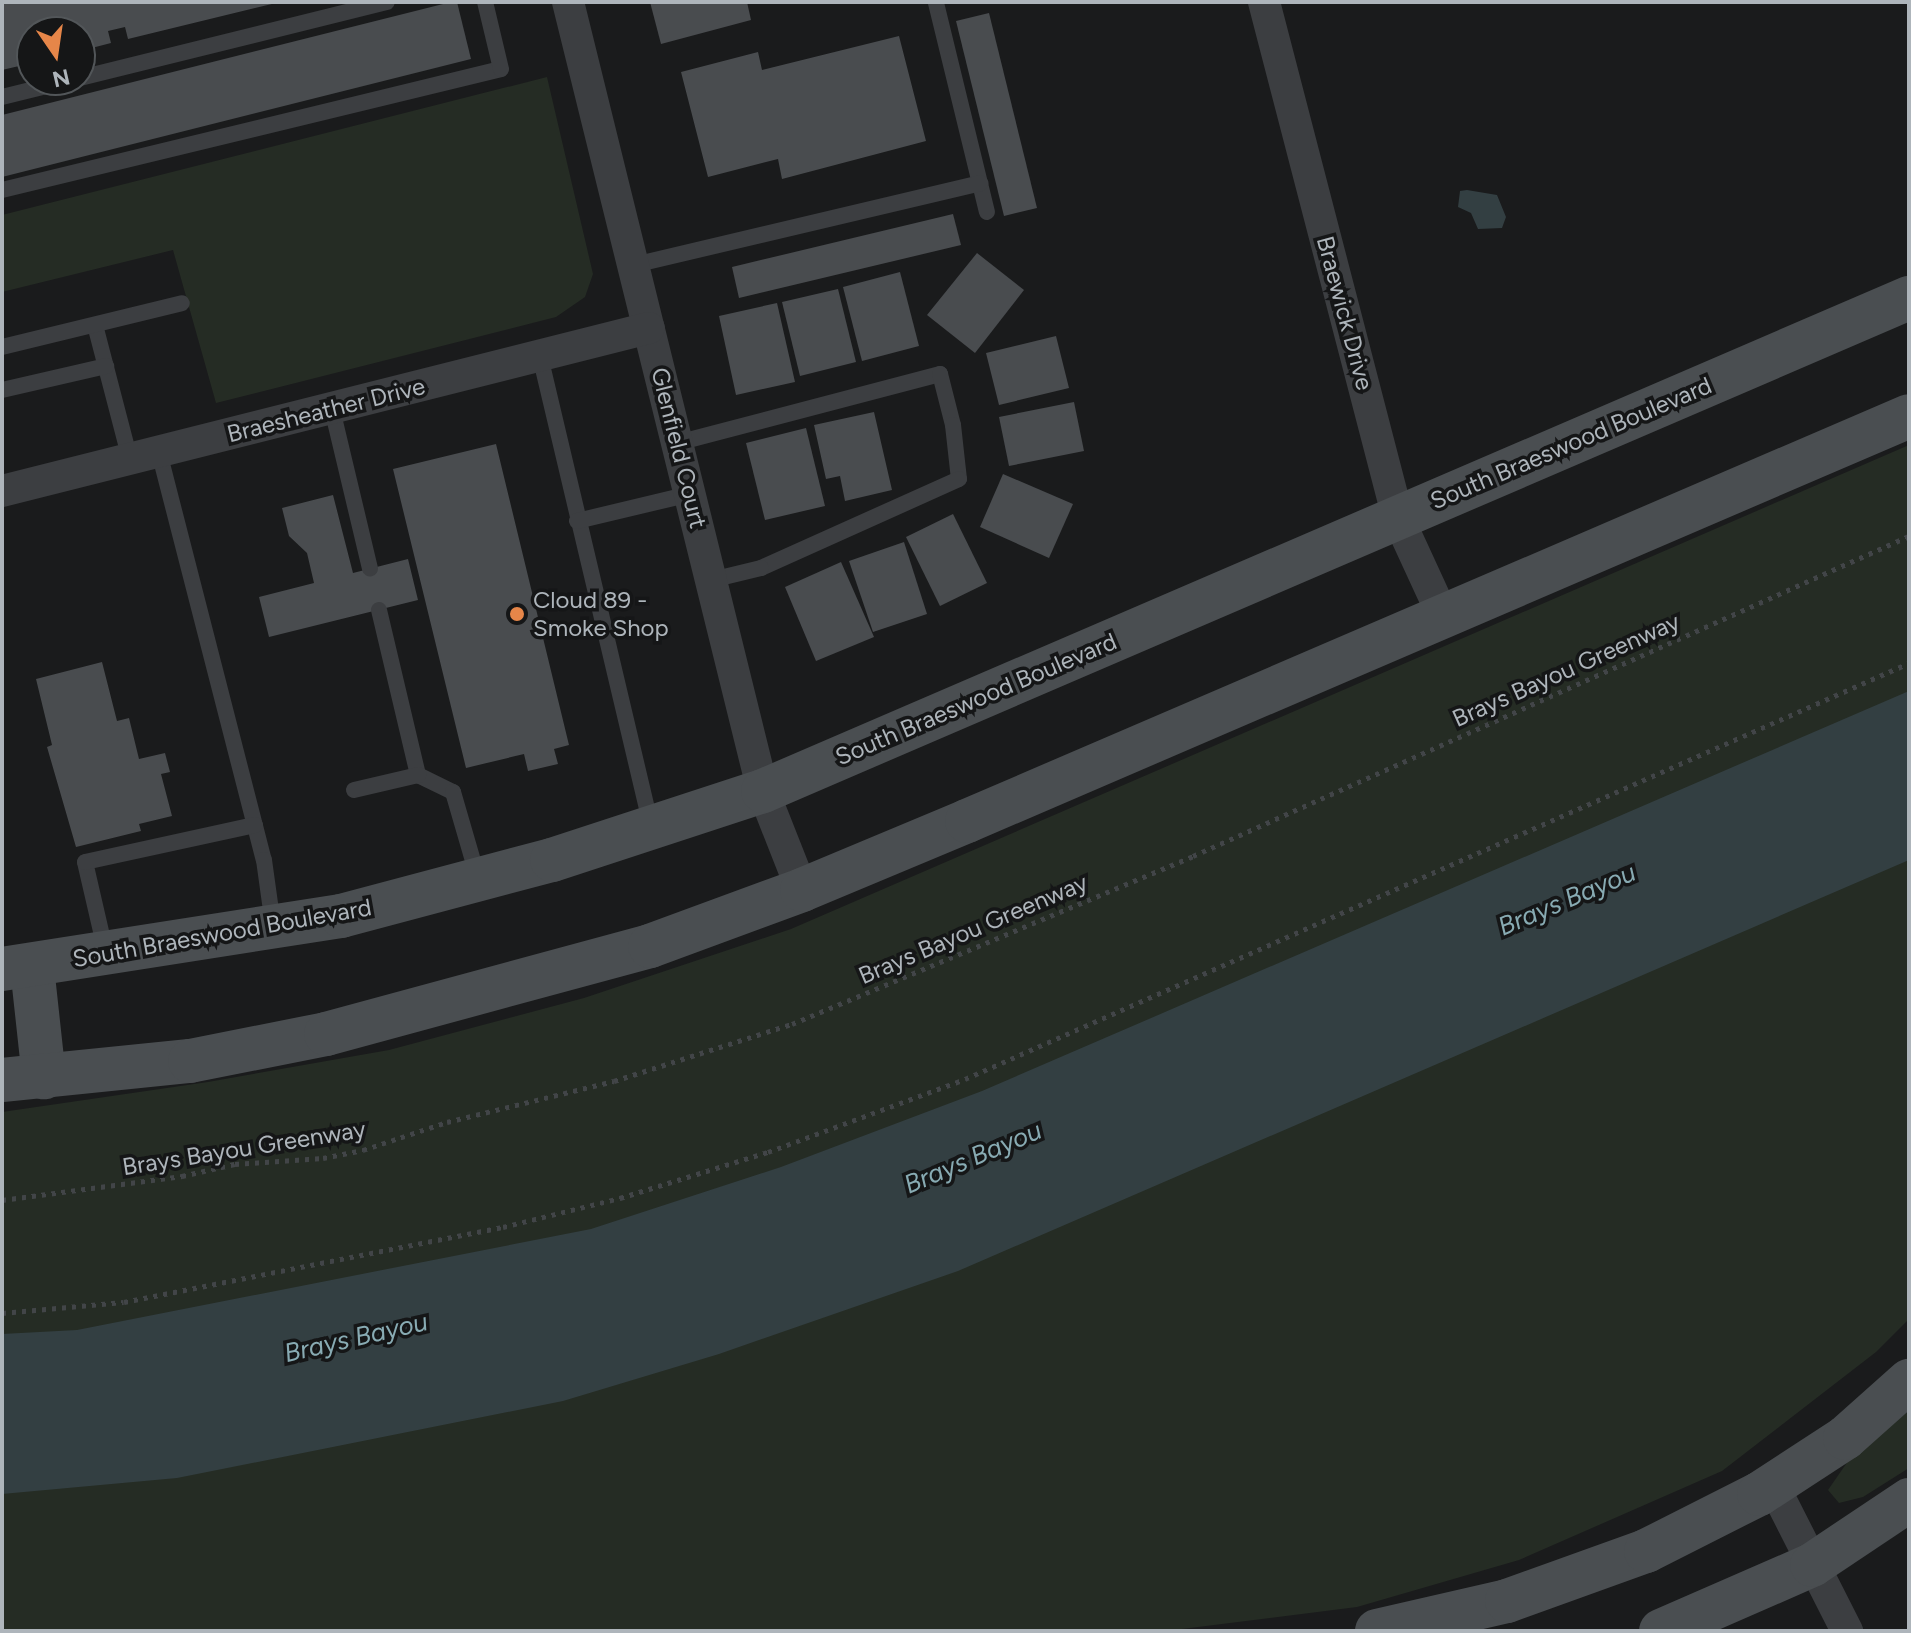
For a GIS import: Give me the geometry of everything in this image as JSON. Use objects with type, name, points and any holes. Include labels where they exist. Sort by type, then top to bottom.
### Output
[{"type":"main road","name":"South Braeswood Boulevard","points":[[17,968],[341,916],[552,860],[763,791],[1909,298]]},
{"type":"main road","points":[[17,968],[23,1079],[190,1061],[326,1034],[650,946],[802,890],[1444,618],[1909,416]]},
{"type":"main road","points":[[1377,1631],[1507,1601],[1646,1551],[1773,1485],[1845,1438],[1909,1381]]},
{"type":"main road","points":[[1661,1631],[1714,1621],[1812,1565],[1909,1500]]},
{"type":"street","name":"Glenfield Court","points":[[568,2],[763,791],[802,890]]},
{"type":"street","name":"Braewick Drive","points":[[1264,2],[1398,518],[1444,618]]},
{"type":"street","name":"Braesheather Drive","points":[[2,491],[649,328]]},
{"type":"street","points":[[1773,1485],[1847,1631]]},
{"type":"lane","points":[[96,74],[387,2]]},
{"type":"lane","points":[[2,190],[501,69],[485,2]]},
{"type":"lane","points":[[936,3],[987,212]]},
{"type":"lane","points":[[634,265],[980,183]]},
{"type":"lane","points":[[2,347],[182,303]]},
{"type":"lane","points":[[95,325],[106,366],[145,455],[255,825],[264,860],[273,927]]},
{"type":"lane","points":[[540,356],[652,827]]},
{"type":"lane","points":[[2,390],[106,366]]},
{"type":"lane","points":[[677,443],[940,374],[953,425],[959,479],[761,568],[711,580]]},
{"type":"lane","points":[[332,409],[370,569]]},
{"type":"lane","points":[[577,521],[690,494]]},
{"type":"lane","points":[[379,610],[418,775]]},
{"type":"lane","points":[[354,790],[418,775],[453,792],[479,879]]},
{"type":"lane","points":[[106,955],[85,862],[255,825]]},
{"type":"path","name":"Brays Bayou Greenway","points":[[2,1200],[168,1179],[235,1164],[323,1158],[363,1150],[447,1122],[614,1081],[792,1024],[1193,856],[1909,536]]},
{"type":"path","points":[[2,1313],[124,1302],[503,1227],[620,1198],[768,1152],[965,1079],[1909,663]]},
{"type":"shaded area","points":[[547,77],[593,274],[585,297],[556,317],[216,403],[173,250],[2,292],[2,215]]},
{"type":"shaded area","points":[[1909,445],[1909,1319],[1876,1352],[1722,1471],[1519,1560],[1357,1607],[1166,1631],[2,1631],[2,1112],[208,1082],[389,1050],[584,998],[791,929]]},
{"type":"shaded area","points":[[1909,1411],[1909,1468],[1863,1497],[1839,1503],[1828,1490],[1855,1451]]},
{"type":"water","points":[[1460,191],[1497,195],[1506,217],[1502,228],[1478,229],[1471,213],[1458,207]]},
{"type":"water","name":"Brays Bayou","points":[[1909,691],[1909,860],[958,1271],[719,1354],[563,1401],[177,1478],[2,1494],[2,1334],[77,1330],[591,1229],[781,1167],[982,1091]]},
{"type":"building","points":[[2,2],[276,2],[128,39],[125,27],[108,31],[111,43],[96,47],[96,16],[16,16],[16,67],[2,70]]},
{"type":"building","points":[[451,2],[457,2],[471,59],[2,177],[2,115],[77,96],[96,96],[96,91]]},
{"type":"building","points":[[650,2],[747,2],[751,20],[661,44]]},
{"type":"building","points":[[989,13],[1037,208],[1004,216],[956,21]]},
{"type":"building","points":[[899,36],[926,141],[782,179],[778,159],[708,177],[681,72],[758,52],[762,70]]},
{"type":"building","points":[[953,214],[961,245],[739,298],[732,267]]},
{"type":"building","points":[[977,253],[1024,290],[975,353],[927,315]]},
{"type":"building","points":[[900,272],[919,346],[862,361],[843,287]]},
{"type":"building","points":[[838,289],[856,362],[800,376],[782,302]]},
{"type":"building","points":[[777,303],[795,382],[736,395],[719,316]]},
{"type":"building","points":[[1056,336],[1069,388],[999,405],[986,353]]},
{"type":"building","points":[[1074,402],[1084,451],[1009,466],[999,417]]},
{"type":"building","points":[[874,412],[892,490],[845,501],[840,476],[826,479],[814,425]]},
{"type":"building","points":[[806,428],[825,506],[765,520],[746,443]]},
{"type":"building","points":[[496,444],[569,745],[554,749],[558,764],[528,771],[524,754],[466,768],[393,469]]},
{"type":"building","points":[[1003,474],[1073,504],[1049,558],[980,527]]},
{"type":"building","points":[[333,495],[353,573],[408,559],[418,600],[269,637],[259,597],[314,583],[307,553],[289,536],[282,508]]},
{"type":"building","points":[[953,514],[987,583],[940,606],[906,537]]},
{"type":"building","points":[[904,542],[927,614],[873,632],[849,561]]},
{"type":"building","points":[[841,562],[874,637],[816,661],[785,587]]},
{"type":"building","points":[[102,662],[117,721],[129,718],[139,759],[165,753],[170,772],[161,774],[172,816],[139,824],[141,831],[76,847],[47,747],[52,745],[36,679]]},
{"type":"place","name":"Cloud 89 - Smoke Shop","points":[[517,614]]}]
